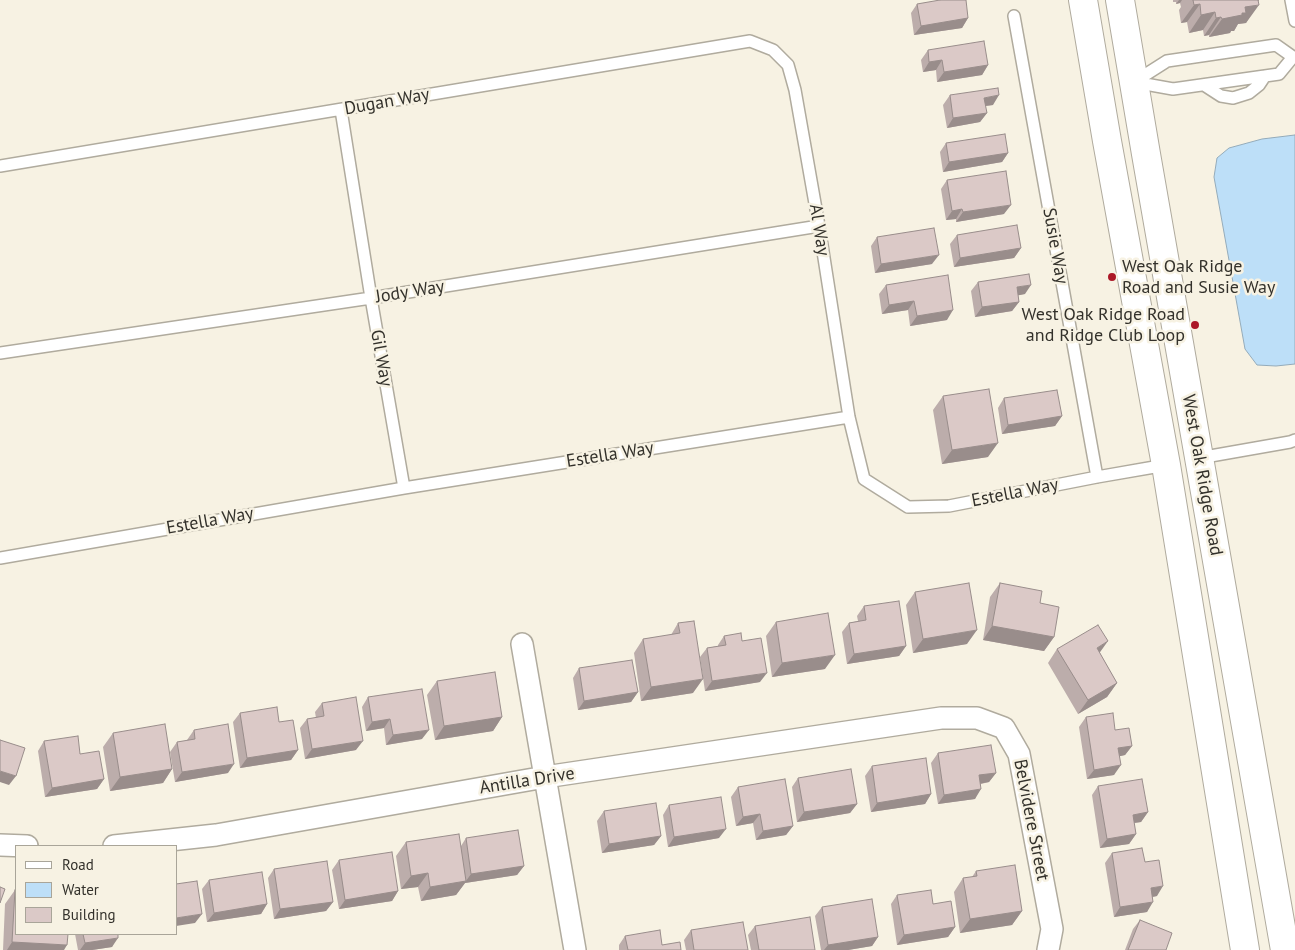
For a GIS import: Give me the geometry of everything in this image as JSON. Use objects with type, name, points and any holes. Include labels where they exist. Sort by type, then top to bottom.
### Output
[{"type":"street","name":"West Oak Ridge Road","points":[[1083,0],[1166,465],[1245,950]]},
{"type":"street","name":"West Oak Ridge Road","points":[[1120,0],[1285,950]]},
{"type":"street","points":[[1166,465],[1199,458]]},
{"type":"street","points":[[522,644],[575,950]]},
{"type":"street","name":"Antilla Drive","points":[[123,845],[216,835],[545,777],[940,718]]},
{"type":"street","name":"Belvidere Street","points":[[940,718],[977,718],[1004,728],[1019,754],[1052,929],[1048,950]]},
{"type":"street","points":[[0,845],[15,846]]},
{"type":"lane","points":[[1291,0],[1295,21]]},
{"type":"lane","name":"Susie Way","points":[[1014,16],[1096,477]]},
{"type":"lane","name":"Dugan Way","points":[[0,166],[750,41],[773,50]]},
{"type":"lane","points":[[1276,45],[1294,57],[1280,74],[1173,89],[1134,82],[1167,61],[1276,45]]},
{"type":"lane","name":"Al Way","points":[[773,50],[788,65],[795,90],[819,226],[849,417]]},
{"type":"lane","points":[[1204,85],[1221,96],[1233,98],[1249,93],[1259,85],[1265,76]]},
{"type":"lane","name":"Gil Way","points":[[341,110],[404,488]]},
{"type":"lane","name":"Jody Way","points":[[0,353],[371,298],[819,226]]},
{"type":"lane","name":"Estella Way","points":[[0,558],[404,488],[849,417],[864,479],[908,506],[949,506],[1166,465]]},
{"type":"lane","points":[[1199,458],[1295,440]]},
{"type":"water","points":[[1295,135],[1295,364],[1257,365],[1245,349],[1214,177],[1217,158],[1229,148],[1262,139]]},
{"type":"building","points":[[940,0],[966,0],[968,18],[921,26],[917,4]]},
{"type":"building","points":[[1193,0],[1258,0],[1259,5],[1245,7],[1246,13],[1242,13],[1242,15],[1222,19],[1221,17],[1216,18],[1215,12],[1201,15],[1200,4],[1194,5]]},
{"type":"building","points":[[984,41],[988,65],[944,72],[942,60],[929,62],[928,50]]},
{"type":"building","points":[[998,88],[999,95],[984,98],[987,113],[953,118],[950,95]]},
{"type":"building","points":[[1005,134],[1008,153],[949,162],[946,143]]},
{"type":"building","points":[[1006,171],[1011,205],[963,212],[962,209],[952,211],[947,180]]},
{"type":"building","points":[[1017,225],[1021,248],[960,258],[957,235]]},
{"type":"building","points":[[934,228],[939,255],[881,264],[877,237]]},
{"type":"building","points":[[1029,274],[1031,285],[1017,287],[1019,302],[982,307],[978,282]]},
{"type":"building","points":[[948,275],[953,310],[917,316],[914,301],[889,305],[886,285]]},
{"type":"building","points":[[989,389],[998,443],[952,450],[943,396]]},
{"type":"building","points":[[1057,390],[1062,416],[1008,425],[1004,398]]},
{"type":"building","points":[[969,583],[977,630],[923,639],[915,592]]},
{"type":"building","points":[[1000,583],[1042,591],[1040,603],[1059,607],[1054,637],[992,626]]},
{"type":"building","points":[[899,601],[906,646],[854,654],[849,623],[866,620],[864,606]]},
{"type":"building","points":[[828,613],[835,655],[782,663],[776,622]]},
{"type":"building","points":[[694,621],[703,679],[651,687],[643,639],[680,633],[678,623]]},
{"type":"building","points":[[1098,625],[1108,641],[1097,648],[1117,683],[1088,700],[1057,649]]},
{"type":"building","points":[[741,633],[742,641],[761,638],[767,673],[712,681],[707,648],[726,645],[724,636]]},
{"type":"building","points":[[632,660],[638,692],[584,701],[579,668]]},
{"type":"building","points":[[495,672],[502,717],[444,726],[437,681]]},
{"type":"building","points":[[422,689],[429,730],[393,735],[390,719],[372,722],[368,697]]},
{"type":"building","points":[[356,697],[363,741],[312,749],[307,719],[324,716],[322,703]]},
{"type":"building","points":[[277,707],[279,722],[293,720],[298,750],[247,758],[240,713]]},
{"type":"building","points":[[1113,713],[1115,730],[1129,728],[1132,746],[1118,748],[1121,765],[1094,770],[1086,717]]},
{"type":"building","points":[[165,724],[172,769],[120,777],[113,733]]},
{"type":"building","points":[[228,724],[234,764],[182,772],[177,742],[195,739],[194,730]]},
{"type":"building","points":[[78,736],[80,754],[99,751],[104,779],[52,788],[44,741]]},
{"type":"building","points":[[0,740],[25,748],[16,776],[0,771]]},
{"type":"building","points":[[991,745],[996,773],[979,775],[981,789],[944,795],[938,753]]},
{"type":"building","points":[[926,758],[931,794],[877,803],[872,766]]},
{"type":"building","points":[[851,769],[857,804],[804,812],[798,778]]},
{"type":"building","points":[[785,779],[793,826],[763,831],[760,814],[743,817],[738,787]]},
{"type":"building","points":[[1142,779],[1148,812],[1133,815],[1136,834],[1107,839],[1098,786]]},
{"type":"building","points":[[721,797],[726,829],[674,837],[669,805]]},
{"type":"building","points":[[656,803],[661,836],[609,844],[604,811]]},
{"type":"building","points":[[518,830],[524,866],[471,874],[466,838]]},
{"type":"building","points":[[459,834],[466,881],[430,887],[428,873],[411,876],[406,842]]},
{"type":"building","points":[[1142,848],[1145,862],[1159,860],[1163,886],[1151,888],[1153,902],[1120,907],[1112,853]]},
{"type":"building","points":[[392,852],[398,891],[345,900],[339,860]]},
{"type":"building","points":[[327,861],[333,902],[280,909],[274,869]]},
{"type":"building","points":[[1015,865],[1022,911],[970,919],[963,878],[977,876],[976,871]]},
{"type":"building","points":[[262,872],[267,904],[214,913],[209,880]]},
{"type":"building","points":[[197,881],[202,914],[178,918],[178,884]]},
{"type":"building","points":[[0,887],[5,889],[0,903]]},
{"type":"building","points":[[15,890],[15,935],[68,935],[67,945],[12,942]]},
{"type":"building","points":[[931,890],[933,904],[951,901],[955,927],[904,935],[897,895]]},
{"type":"building","points":[[872,899],[878,937],[828,945],[822,907]]},
{"type":"building","points":[[810,917],[815,950],[759,950],[755,926]]},
{"type":"building","points":[[1140,920],[1172,933],[1166,950],[1128,950]]},
{"type":"building","points":[[743,922],[748,950],[694,950],[691,930]]},
{"type":"building","points":[[660,930],[662,945],[680,942],[681,950],[628,950],[625,936]]},
{"type":"building","points":[[83,935],[118,935],[118,938],[85,943]]},
{"type":"place","name":"West Oak Ridge Road and Susie Way","points":[[1112,277]]},
{"type":"place","name":"West Oak Ridge Road and Ridge Club Loop","points":[[1195,325]]}]
